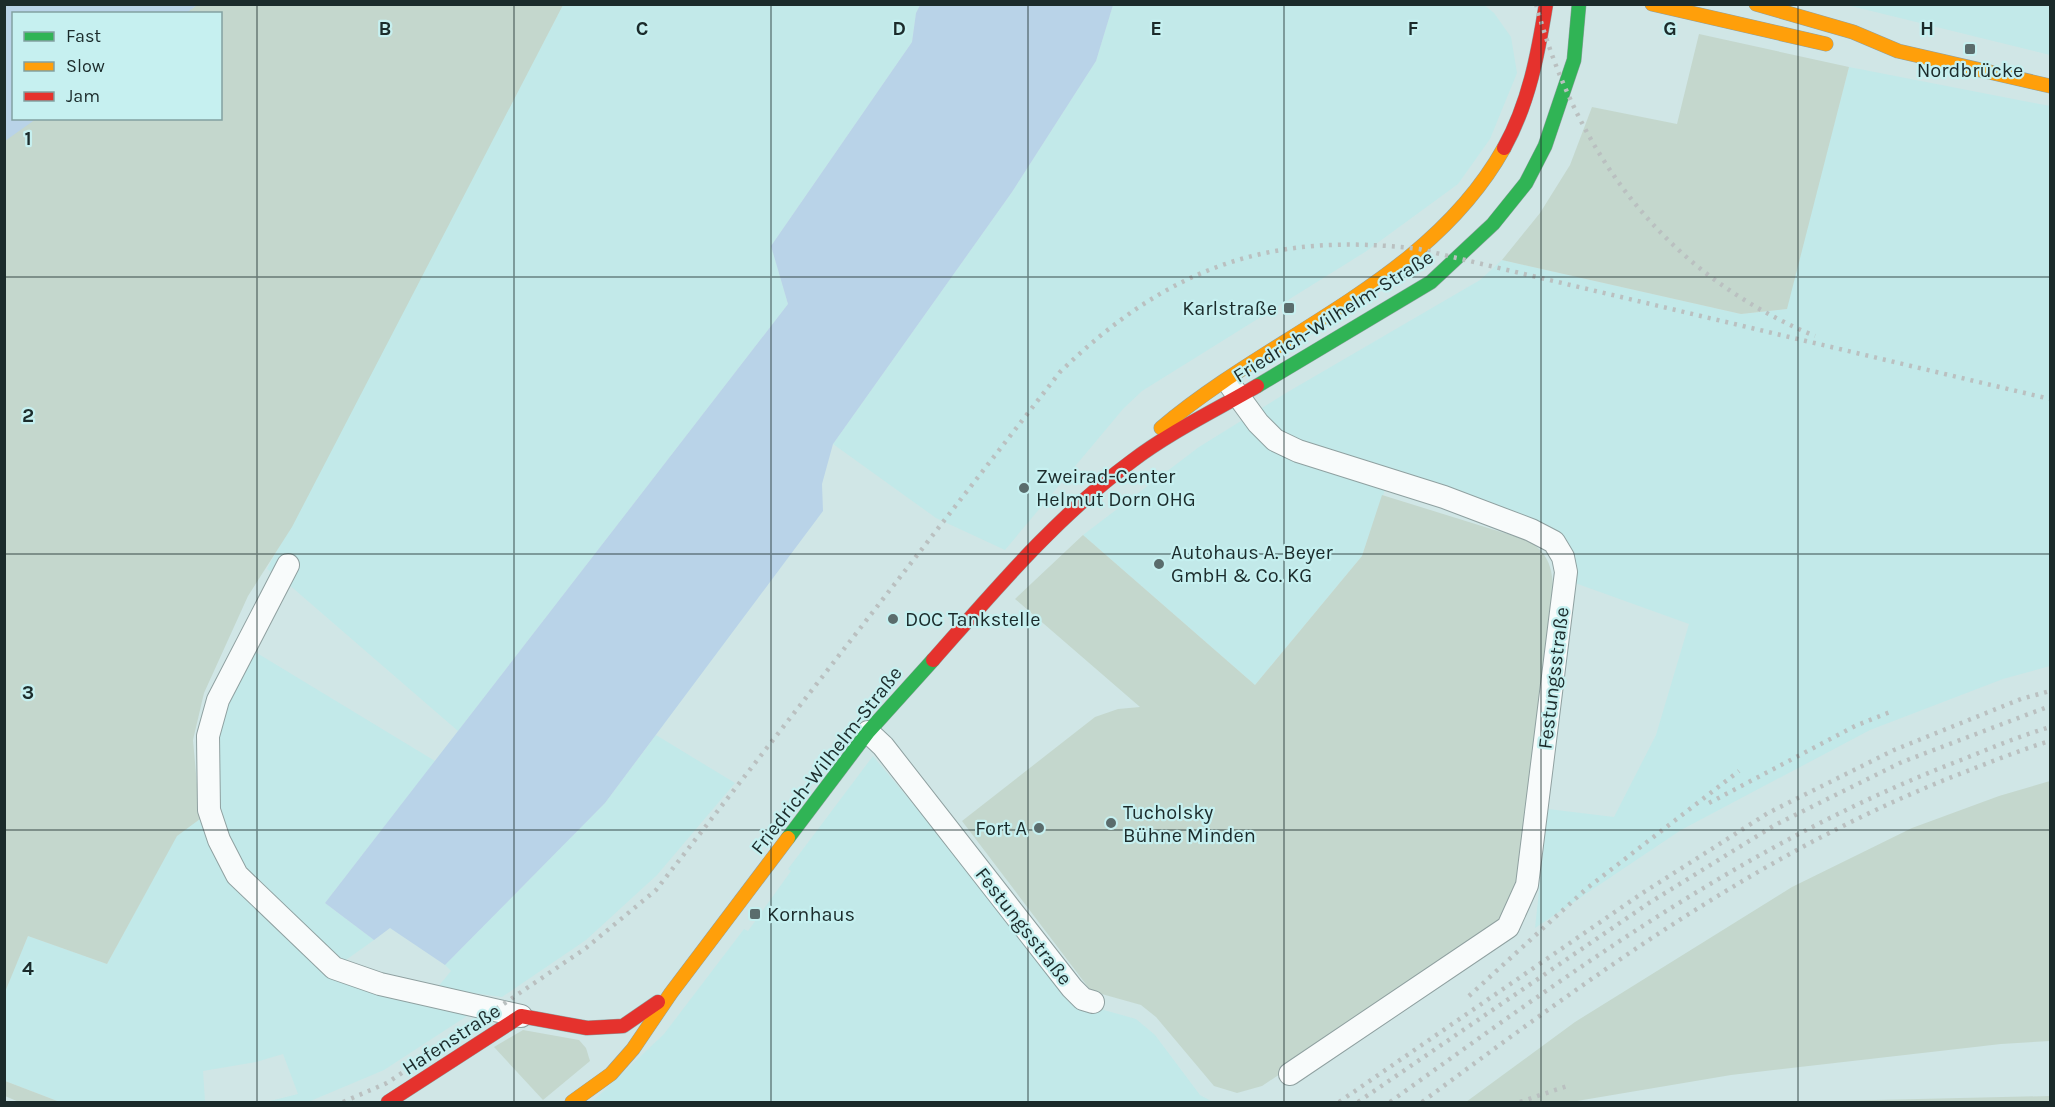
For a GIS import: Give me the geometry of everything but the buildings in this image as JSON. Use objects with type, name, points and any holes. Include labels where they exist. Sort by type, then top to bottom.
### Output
[{"type":"main road","name":"Friedrich-Wilhelm-Straße","points":[[572,1102],[611,1074],[633,1049],[671,993],[868,732],[1036,545],[1132,460],[1154,435],[1186,405],[1225,376],[1368,287],[1442,230],[1479,188],[1504,151],[1524,108],[1535,75],[1546,4]]},
{"type":"main road","name":"Friedrich-Wilhelm-Straße","points":[[1132,460],[1431,282],[1493,224],[1526,183],[1545,146],[1566,90],[1574,60],[1579,4]]},
{"type":"main road","points":[[1652,4],[1849,49],[1898,51]]},
{"type":"main road","points":[[1756,4],[1853,32],[1898,51],[2050,86]]},
{"type":"main road","points":[[1368,287],[1383,312]]},
{"type":"main road","name":"Hafenstraße","points":[[388,1102],[521,1016],[586,1028],[624,1026],[671,993]]},
{"type":"main road","points":[[586,1028],[601,1044]]},
{"type":"main road","points":[[593,1086],[603,1062]]},
{"type":"street","name":"Festungsstraße","points":[[1225,376],[1239,398],[1275,440],[1298,451],[1444,497],[1531,530],[1554,542],[1563,557],[1566,572],[1527,885],[1508,927],[1290,1074]]},
{"type":"street","points":[[288,565],[218,700],[208,736],[209,810],[219,840],[237,875],[334,968],[380,984],[521,1016]]},
{"type":"street","name":"Festungsstraße","points":[[868,732],[882,746],[995,887],[1071,988],[1083,999],[1093,1002]]},
{"type":"shaded area","points":[[5,4],[197,4],[188,12],[12,12],[12,120],[35,120],[5,141]]},
{"type":"shaded area","points":[[563,5],[920,5],[916,13],[912,42],[771,246],[788,304],[458,731],[287,583],[267,569]]},
{"type":"shaded area","points":[[920,5],[1113,5],[1096,61],[1012,192],[833,444],[822,484],[823,511],[605,803],[445,965],[390,928],[374,940],[325,903],[788,304],[771,246],[912,42],[916,13]]},
{"type":"shaded area","points":[[1113,5],[1484,5],[1494,13],[1511,37],[1517,73],[1490,139],[1458,184],[1365,252],[1142,391],[1123,409],[1005,550],[936,518],[833,444],[1012,192],[1096,61]]},
{"type":"shaded area","points":[[1847,5],[2050,5],[2050,55]]},
{"type":"shaded area","points":[[1849,67],[2050,106],[2050,666],[2003,679],[1870,730],[1681,830],[1535,928],[1548,809],[1614,817],[1656,735],[1689,624],[1575,583],[1565,541],[1552,527],[1392,470],[1362,556],[1255,685],[1083,535],[1199,447],[1286,393],[1480,280],[1502,260],[1741,314],[1786,309]]},
{"type":"shaded area","points":[[252,650],[435,761],[325,903],[374,940],[343,962],[251,875],[228,837],[219,800],[215,761],[223,706]]},
{"type":"shaded area","points":[[656,735],[735,783],[657,875],[586,940],[502,997],[437,988],[451,971],[445,965],[605,803]]},
{"type":"shaded area","points":[[873,756],[1079,1003],[1136,1019],[1155,1035],[1200,1095],[1213,1102],[592,1102],[664,1034],[744,929],[748,931],[791,871],[788,869]]},
{"type":"shaded area","points":[[200,819],[213,848],[235,886],[327,977],[470,1014],[384,1070],[308,1102],[266,1102],[298,1094],[283,1054],[256,1062],[203,1071],[205,1102],[60,1102],[5,1081],[4,992],[28,936],[107,964],[177,835]]},
{"type":"green space","points":[[197,5],[563,5],[292,527],[248,596],[204,693],[193,740],[200,819],[177,836],[107,964],[28,936],[5,992],[4,140],[34,120],[222,120],[222,12],[186,12]]},
{"type":"green space","points":[[1699,34],[1849,67],[1787,309],[1741,314],[1502,260],[1540,213],[1570,165],[1592,107],[1677,124]]},
{"type":"green space","points":[[1382,495],[1530,541],[1541,551],[1550,566],[1553,587],[1519,882],[1492,933],[1262,1086],[1237,1093],[1214,1086],[1156,1017],[1141,1005],[1091,991],[962,821],[1095,717],[1118,709],[1140,707],[1015,599],[1083,535],[1255,685],[1362,556]]},
{"type":"green space","points":[[2050,781],[2050,1041],[2001,1044],[1731,1075],[1571,1102],[1466,1102],[1575,1022],[1792,887],[1912,828],[1999,796]]},
{"type":"green space","points":[[523,1030],[579,1040],[586,1048],[590,1061],[543,1100],[494,1047]]},
{"type":"green space","points":[[4,1081],[60,1102],[19,1102],[5,1096]]},
{"type":"green space","points":[[2050,1096],[2050,1102],[1792,1102]]},
{"type":"railway","points":[[1536,4],[1554,59],[1576,111],[1603,160],[1635,204],[1672,244],[1715,280],[1762,310],[1815,336]]},
{"type":"railway","points":[[343,1102],[387,1083],[586,948],[656,890],[1060,372],[1100,336],[1141,306],[1182,282],[1224,264],[1268,252],[1315,246],[1365,245],[1419,249],[2050,399]]},
{"type":"railway","points":[[1339,1102],[1641,894],[1768,813],[1894,750],[2021,699],[2050,691]]},
{"type":"railway","points":[[1358,1102],[1649,903],[1775,825],[1902,762],[2050,706]]},
{"type":"railway","points":[[1709,803],[1855,726],[1890,712]]},
{"type":"railway","points":[[1390,1102],[1595,957],[1735,869],[1807,829],[1883,793],[1994,747],[2050,727]]},
{"type":"railway","points":[[1422,1102],[1618,961],[1752,875],[1894,801],[2050,741]]},
{"type":"railway","points":[[1469,996],[1586,889],[1739,771]]},
{"type":"railway","points":[[1520,1102],[1570,1085]]},
{"type":"traffic: fast","points":[[1257,386],[1431,282],[1493,224],[1526,183],[1545,146],[1574,60],[1579,4]]},
{"type":"traffic: fast","points":[[788,838],[868,732],[933,660]]},
{"type":"traffic: slow","points":[[1652,4],[1826,44]]},
{"type":"traffic: slow","points":[[1756,4],[1853,32],[1898,51],[2050,86]]},
{"type":"traffic: slow","points":[[1161,428],[1205,394],[1347,302],[1392,270],[1435,234],[1473,194],[1504,148]]},
{"type":"traffic: slow","points":[[572,1102],[611,1074],[633,1049],[671,993],[788,838]]},
{"type":"traffic: jam","points":[[1504,148],[1526,96],[1536,60],[1546,4]]},
{"type":"traffic: jam","points":[[933,660],[1027,555],[1104,483],[1162,440],[1257,386]]},
{"type":"traffic: jam","points":[[388,1102],[521,1016],[587,1028],[623,1026],[658,1002]]},
{"type":"place","name":"Nordbrücke","points":[[1970,49]]},
{"type":"place","name":"Karlstraße","points":[[1289,308]]},
{"type":"place","name":"Zweirad-Center Helmut Dorn OHG","points":[[1024,488]]},
{"type":"place","name":"Autohaus A. Beyer GmbH & Co. KG","points":[[1159,564]]},
{"type":"place","name":"DOC Tankstelle","points":[[893,619]]},
{"type":"place","name":"Tucholsky Bühne Minden","points":[[1111,823]]},
{"type":"place","name":"Fort A","points":[[1039,828]]},
{"type":"place","name":"Kornhaus","points":[[755,914]]}]
